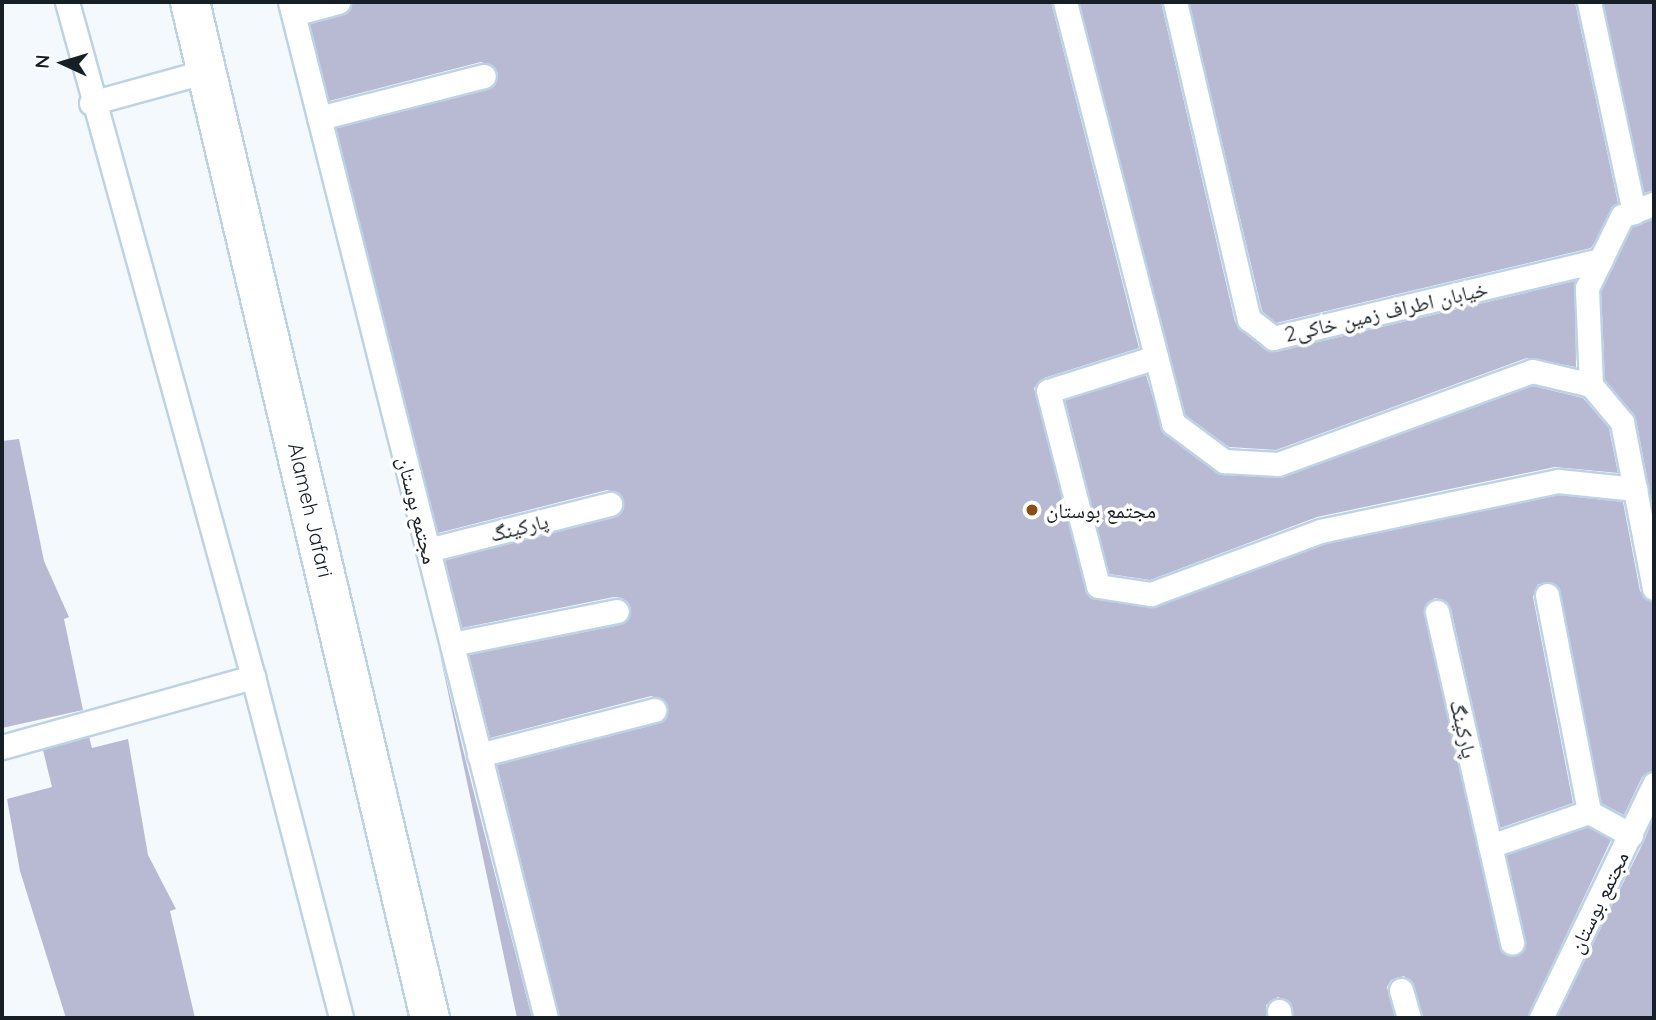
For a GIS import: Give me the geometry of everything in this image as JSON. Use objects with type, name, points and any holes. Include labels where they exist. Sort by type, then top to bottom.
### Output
[{"type":"street","name":"Alameh Jafari","points":[[190,2],[430,1018]]},
{"type":"lane","points":[[67,2],[91,103],[253,677],[341,1018]]},
{"type":"lane","points":[[292,8],[338,2]]},
{"type":"lane","points":[[1065,2],[1173,423],[1224,461],[1278,464],[1532,371],[1591,386],[1622,422],[1654,588]]},
{"type":"lane","name":"خیابان اطراف زمین خاکی2","points":[[1175,2],[1249,319],[1273,338],[1601,260]]},
{"type":"lane","points":[[1589,2],[1644,208],[1622,216],[1587,288],[1591,386]]},
{"type":"lane","name":"مجتمع بوستان","points":[[292,8],[545,1018]]},
{"type":"lane","points":[[91,103],[207,71]]},
{"type":"lane","points":[[319,118],[484,76]]},
{"type":"lane","points":[[1156,357],[1048,391],[1059,425],[1098,586],[1151,594],[1320,531],[1558,481],[1636,489]]},
{"type":"lane","name":"پارکینگ","points":[[428,551],[610,504]]},
{"type":"lane","points":[[1548,595],[1589,812]]},
{"type":"lane","points":[[452,644],[617,611]]},
{"type":"lane","name":"پارکینگ","points":[[1437,612],[1512,943]]},
{"type":"lane","points":[[2,747],[253,677]]},
{"type":"lane","points":[[479,755],[654,710]]},
{"type":"lane","name":"مجتمع بوستان","points":[[1541,1018],[1654,784]]},
{"type":"lane","points":[[1490,846],[1589,812],[1631,835]]},
{"type":"lane","points":[[1401,990],[1409,1018]]},
{"type":"building","name":"مجتمع بوستان","points":[[352,2],[1051,2],[1139,348],[1044,378],[1034,388],[1089,597],[1155,607],[1324,544],[1559,495],[1623,502],[1640,591],[1654,602],[1654,770],[1642,777],[1624,815],[1601,803],[1557,585],[1538,584],[1533,597],[1573,803],[1500,828],[1451,609],[1447,602],[1435,598],[1424,609],[1502,953],[1516,956],[1525,946],[1506,855],[1588,827],[1611,840],[1527,1018],[1423,1018],[1414,986],[1404,976],[1391,980],[1387,987],[1395,1018],[1294,1018],[1290,1003],[1278,997],[1266,1005],[1266,1018],[560,1018],[497,765],[657,724],[664,719],[668,707],[663,700],[651,696],[490,738],[469,655],[620,625],[630,616],[631,608],[622,598],[614,597],[462,628],[445,560],[613,518],[620,514],[624,501],[620,494],[607,490],[438,533],[336,128],[487,90],[494,85],[498,73],[493,66],[481,62],[329,101],[310,24],[342,15]]},
{"type":"building","points":[[1079,2],[1161,2],[1235,322],[1264,349],[1276,352],[1575,281],[1576,367],[1527,358],[1276,450],[1229,447],[1185,415]]},
{"type":"building","points":[[1189,2],[1575,2],[1618,203],[1591,248],[1276,323],[1262,311]]},
{"type":"building","points":[[1603,2],[1654,2],[1654,190],[1644,193]]},
{"type":"building","points":[[1654,219],[1654,515],[1636,419],[1605,380],[1601,291],[1632,227]]},
{"type":"building","points":[[1146,375],[1164,434],[1223,475],[1283,477],[1533,386],[1583,398],[1609,428],[1618,473],[1555,467],[1317,517],[1150,580],[1109,574],[1065,400]]},
{"type":"building","points":[[19,439],[44,561],[69,617],[64,619],[83,710],[2,728],[2,441]]},
{"type":"building","points":[[438,645],[465,758],[532,1018],[517,1018]]},
{"type":"building","points":[[89,737],[92,748],[128,739],[148,855],[176,909],[170,911],[195,1018],[66,1018],[20,871],[7,799],[52,787],[43,750]]},
{"type":"building","points":[[1654,816],[1654,1018],[1556,1018],[1644,841]]},
{"type":"place","name":"مجتمع بوستان","points":[[1032,510]]}]
